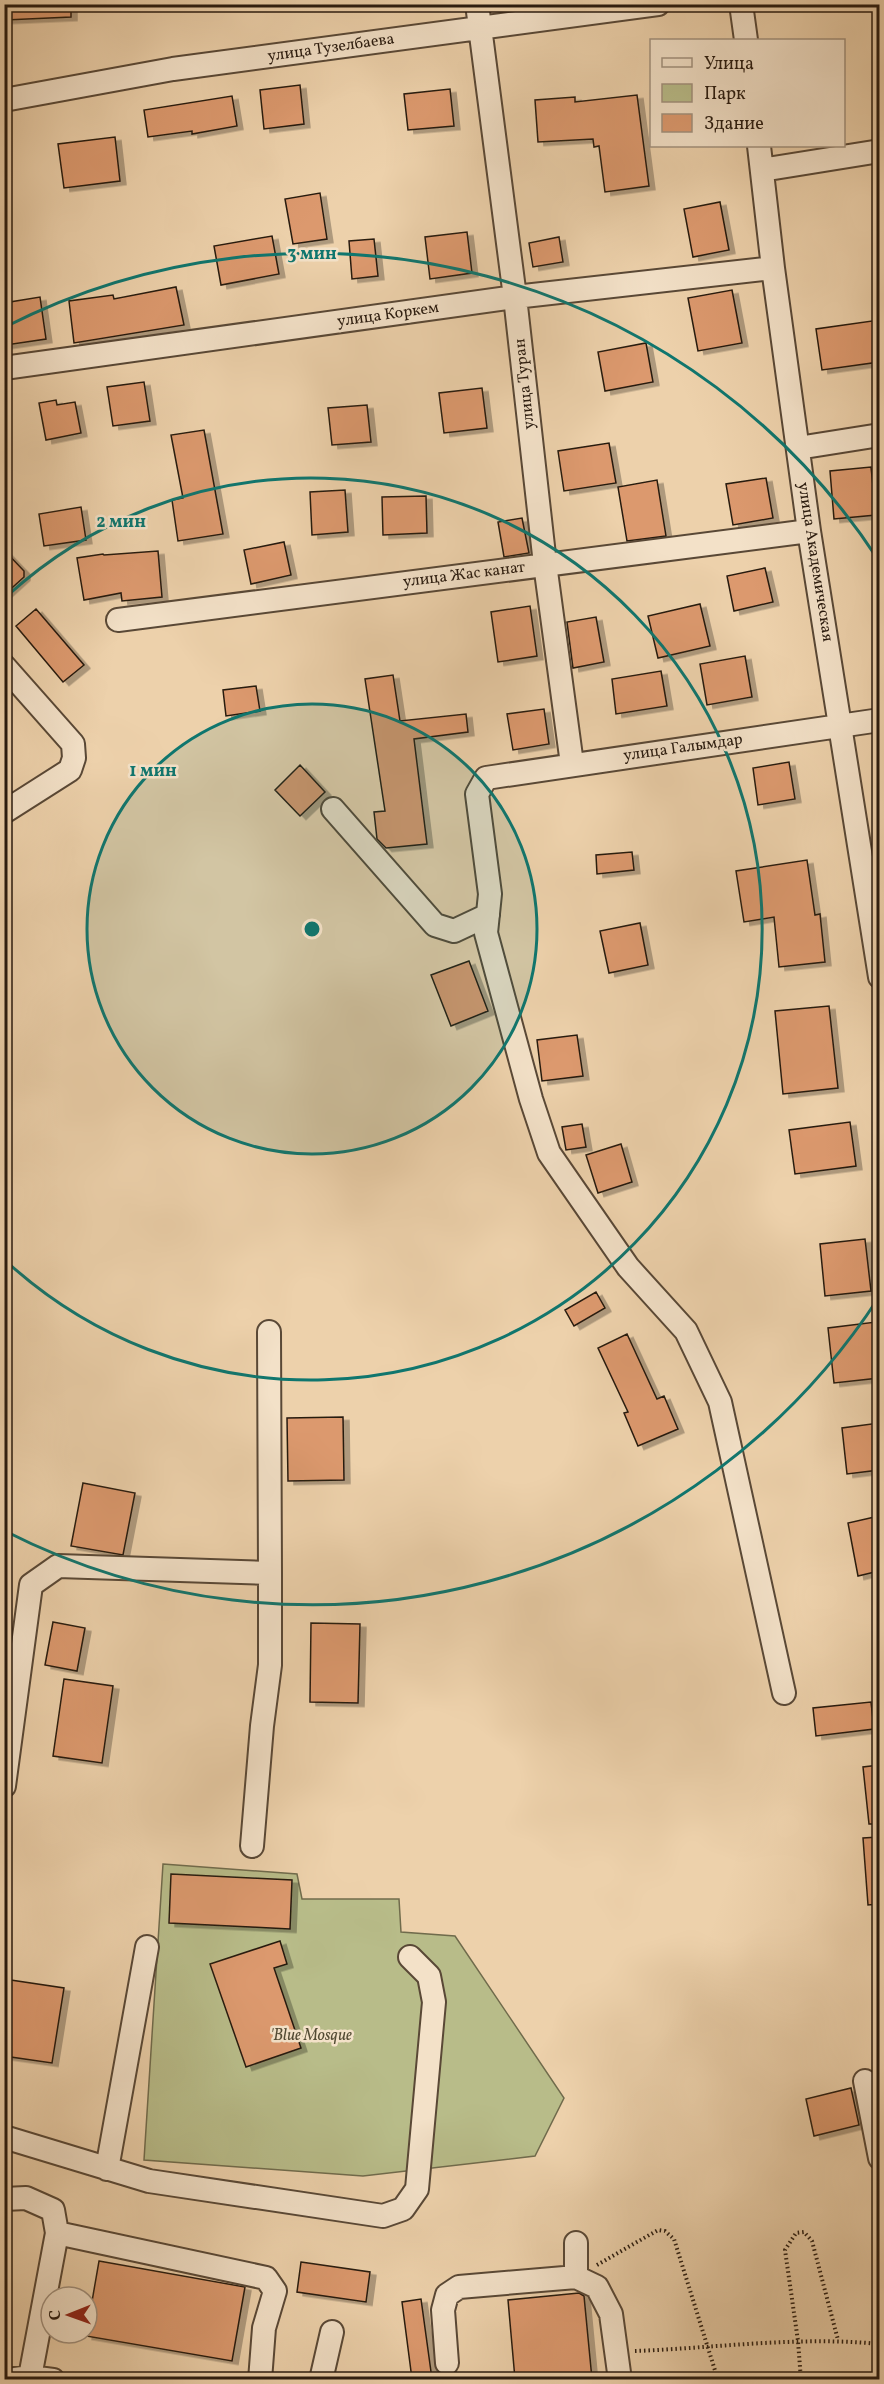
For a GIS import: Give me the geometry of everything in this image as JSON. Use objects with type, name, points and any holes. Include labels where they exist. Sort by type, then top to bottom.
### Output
[{"type":"street","name":"улица Туран","points":[[477,4],[478,28],[515,297],[545,564],[572,764]]},
{"type":"street","name":"улица Тузелбаева","points":[[4,100],[173,69],[658,4]]},
{"type":"street","points":[[741,4],[746,39]]},
{"type":"street","name":"улица Академическая","points":[[759,147],[773,268],[809,531],[879,977]]},
{"type":"street","points":[[762,170],[879,151]]},
{"type":"street","name":"улица Коркем","points":[[4,368],[515,297],[773,268]]},
{"type":"street","points":[[798,448],[879,435]]},
{"type":"street","name":"улица Жас канат","points":[[118,620],[809,531]]},
{"type":"street","points":[[4,812],[70,770],[74,759],[73,744],[7,674]]},
{"type":"street","name":"улица Галымдар","points":[[488,915],[490,894],[477,794],[486,778],[879,720]]},
{"type":"street","points":[[333,809],[435,925],[454,931],[488,915]]},
{"type":"street","points":[[488,915],[486,933],[531,1099],[549,1153],[628,1267],[686,1331],[720,1402],[784,1693]]},
{"type":"street","points":[[252,1846],[262,1726],[270,1665],[269,1332]]},
{"type":"street","points":[[4,1786],[31,1585],[58,1566],[270,1574]]},
{"type":"street","points":[[107,2169],[147,1947]]},
{"type":"street","points":[[4,2137],[149,2181],[383,2216],[403,2209],[417,2189],[434,2002],[429,1976],[410,1957]]},
{"type":"street","points":[[865,2081],[879,2158]]},
{"type":"street","points":[[4,2199],[26,2198],[54,2210],[57,2233],[23,2378],[53,2379]]},
{"type":"street","points":[[57,2233],[266,2278],[275,2291],[264,2328],[260,2379]]},
{"type":"street","points":[[576,2243],[576,2277]]},
{"type":"street","points":[[447,2363],[443,2310],[447,2295],[459,2287],[576,2277],[597,2287],[611,2314],[620,2379]]},
{"type":"street","points":[[321,2379],[332,2332]]},
{"type":"path","points":[[576,2277],[658,2230],[665,2231],[674,2239],[706,2348],[718,2379]]},
{"type":"path","points":[[801,2379],[786,2250],[796,2233],[804,2232],[812,2241],[838,2340]]},
{"type":"path","points":[[616,2352],[798,2341],[838,2340],[879,2343]]},
{"type":"green space","name":"'Blue Mosque","points":[[163,1864],[297,1874],[302,1899],[399,1899],[401,1932],[455,1936],[564,2098],[535,2156],[363,2176],[144,2160]]},
{"type":"building","points":[[5,4],[71,4],[71,17],[5,20]]},
{"type":"building","points":[[300,85],[304,124],[264,129],[260,90]]},
{"type":"building","points":[[450,89],[454,126],[408,130],[404,94]]},
{"type":"building","points":[[637,95],[649,186],[605,192],[599,146],[594,147],[593,139],[538,142],[535,100],[575,97],[575,102]]},
{"type":"building","points":[[232,96],[237,126],[192,134],[192,131],[148,137],[144,110]]},
{"type":"building","points":[[115,137],[120,181],[64,188],[58,144]]},
{"type":"building","points":[[320,193],[327,239],[293,244],[285,199]]},
{"type":"building","points":[[720,202],[729,250],[693,257],[684,209]]},
{"type":"building","points":[[467,232],[472,273],[430,279],[425,237]]},
{"type":"building","points":[[272,236],[279,274],[221,285],[214,246]]},
{"type":"building","points":[[559,237],[563,262],[533,267],[529,243]]},
{"type":"building","points":[[374,239],[378,276],[352,279],[349,241]]},
{"type":"building","points":[[176,287],[184,325],[74,343],[69,301],[113,295],[114,299]]},
{"type":"building","points":[[732,290],[742,343],[698,351],[688,298]]},
{"type":"building","points":[[40,297],[46,339],[6,345],[4,303]]},
{"type":"building","points":[[879,320],[879,362],[822,370],[816,329]]},
{"type":"building","points":[[646,343],[653,382],[605,391],[598,352]]},
{"type":"building","points":[[144,382],[150,421],[113,426],[107,387]]},
{"type":"building","points":[[482,388],[487,428],[444,433],[439,393]]},
{"type":"building","points":[[56,400],[57,405],[75,402],[81,433],[46,440],[39,403]]},
{"type":"building","points":[[367,405],[371,442],[332,445],[328,408]]},
{"type":"building","points":[[204,430],[223,534],[178,541],[172,500],[183,498],[171,435]]},
{"type":"building","points":[[609,443],[616,483],[564,491],[558,451]]},
{"type":"building","points":[[871,467],[876,515],[834,519],[830,471]]},
{"type":"building","points":[[766,478],[773,518],[733,525],[726,484]]},
{"type":"building","points":[[657,480],[666,536],[627,541],[618,487]]},
{"type":"building","points":[[345,490],[348,532],[312,535],[310,492]]},
{"type":"building","points":[[426,496],[427,533],[383,535],[382,497]]},
{"type":"building","points":[[81,507],[86,540],[44,546],[39,514]]},
{"type":"building","points":[[522,518],[529,553],[504,557],[498,522]]},
{"type":"building","points":[[284,542],[291,575],[251,584],[244,550]]},
{"type":"building","points":[[4,550],[24,571],[24,577],[4,595]]},
{"type":"building","points":[[158,551],[162,597],[122,601],[121,593],[84,600],[77,558]]},
{"type":"building","points":[[765,568],[773,602],[734,611],[727,576]]},
{"type":"building","points":[[700,604],[710,646],[658,658],[648,616]]},
{"type":"building","points":[[530,606],[537,656],[498,662],[491,612]]},
{"type":"building","points":[[36,609],[84,665],[63,682],[16,626]]},
{"type":"building","points":[[596,617],[604,662],[573,668],[567,622]]},
{"type":"building","points":[[745,656],[752,697],[707,705],[700,664]]},
{"type":"building","points":[[661,671],[667,706],[616,714],[612,679]]},
{"type":"building","points":[[393,675],[400,721],[466,714],[468,732],[414,739],[427,844],[386,848],[377,839],[374,812],[385,811],[365,679]]},
{"type":"building","points":[[256,686],[260,711],[226,716],[223,690]]},
{"type":"building","points":[[544,709],[549,744],[513,750],[507,714]]},
{"type":"building","points":[[789,762],[795,799],[758,805],[753,768]]},
{"type":"building","points":[[300,765],[325,792],[300,816],[275,790]]},
{"type":"building","points":[[632,852],[634,870],[597,874],[596,855]]},
{"type":"building","points":[[807,860],[815,915],[820,914],[825,962],[779,967],[774,917],[744,922],[736,871]]},
{"type":"building","points":[[640,923],[648,965],[609,973],[600,931]]},
{"type":"building","points":[[469,961],[488,1011],[451,1026],[431,975]]},
{"type":"building","points":[[829,1006],[838,1088],[783,1094],[775,1011]]},
{"type":"building","points":[[577,1035],[583,1076],[542,1081],[537,1040]]},
{"type":"building","points":[[850,1122],[856,1166],[795,1174],[789,1130]]},
{"type":"building","points":[[582,1124],[586,1147],[566,1150],[562,1127]]},
{"type":"building","points":[[621,1144],[632,1182],[598,1193],[586,1155]]},
{"type":"building","points":[[865,1239],[871,1291],[825,1296],[820,1244]]},
{"type":"building","points":[[596,1292],[605,1308],[574,1326],[565,1310]]},
{"type":"building","points":[[876,1322],[879,1378],[834,1383],[828,1328]]},
{"type":"building","points":[[627,1334],[657,1399],[664,1396],[678,1429],[638,1446],[624,1413],[628,1412],[598,1348]]},
{"type":"building","points":[[343,1417],[344,1480],[288,1481],[287,1418]]},
{"type":"building","points":[[879,1423],[879,1470],[847,1474],[842,1428]]},
{"type":"building","points":[[83,1483],[135,1493],[123,1555],[71,1546]]},
{"type":"building","points":[[879,1516],[879,1571],[858,1576],[848,1523]]},
{"type":"building","points":[[53,1622],[85,1628],[77,1671],[45,1665]]},
{"type":"building","points":[[311,1623],[360,1624],[358,1703],[310,1702]]},
{"type":"building","points":[[64,1679],[113,1686],[102,1763],[53,1756]]},
{"type":"building","points":[[871,1702],[874,1729],[816,1736],[813,1708]]},
{"type":"building","points":[[879,1765],[879,1824],[869,1824],[863,1767]]},
{"type":"building","points":[[879,1837],[879,1904],[868,1905],[863,1838]]},
{"type":"building","points":[[171,1874],[292,1880],[290,1929],[169,1923]]},
{"type":"building","points":[[280,1941],[287,1964],[274,1968],[301,2048],[246,2067],[210,1964]]},
{"type":"building","points":[[4,1979],[64,1988],[52,2063],[4,2056]]},
{"type":"building","points":[[851,2088],[859,2125],[814,2136],[806,2099]]},
{"type":"building","points":[[99,2261],[245,2287],[232,2361],[99,2338],[99,2285],[95,2285]]},
{"type":"building","points":[[301,2262],[370,2272],[366,2302],[297,2292]]},
{"type":"building","points":[[579,2293],[584,2296],[592,2379],[515,2379],[508,2300]]},
{"type":"building","points":[[421,2299],[432,2379],[412,2379],[402,2302]]}]
